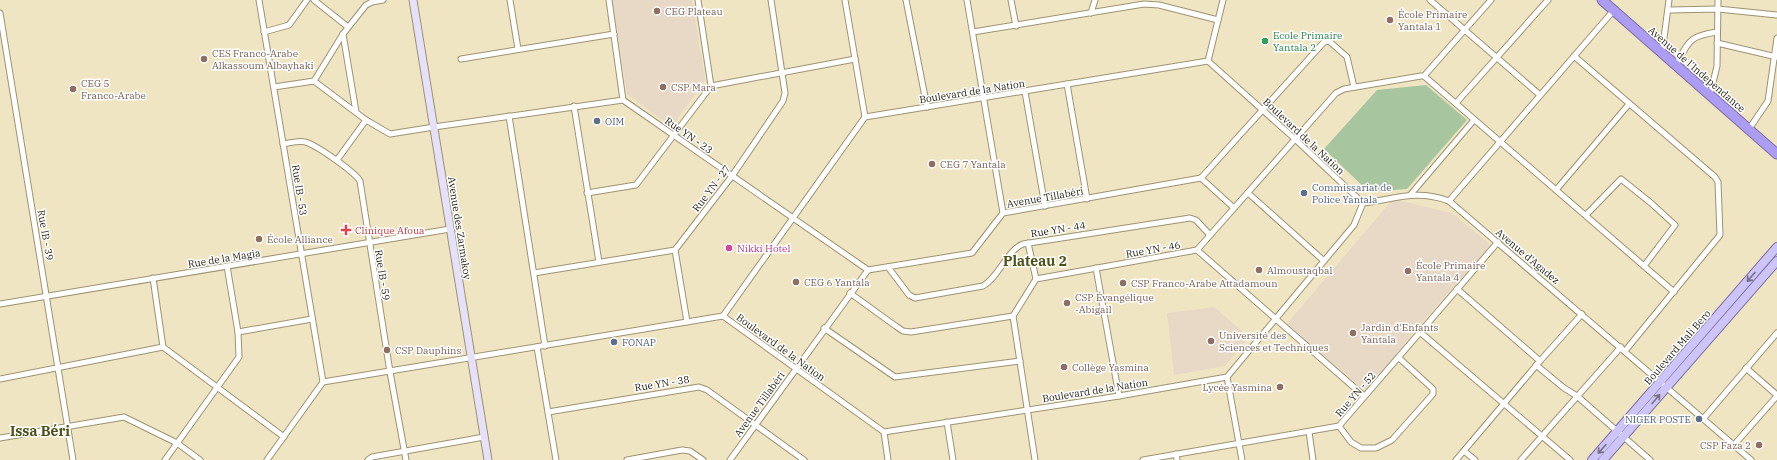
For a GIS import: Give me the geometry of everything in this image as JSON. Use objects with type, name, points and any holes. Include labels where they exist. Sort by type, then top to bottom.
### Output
[{"type":"highway","name":"Avenue de l'Independance","points":[[1602,0],[1777,153]]},
{"type":"main road","name":"Boulevard Mali Bero","points":[[1603,460],[1621,434],[1775,252]]},
{"type":"main road","name":"Boulevard Mali Bero","points":[[1664,384],[1777,261]]},
{"type":"main road","name":"Boulevard Mali Bero","points":[[1592,460],[1621,434]]},
{"type":"street","name":"Rue IB - 53","points":[[259,0],[301,255],[324,382]]},
{"type":"street","points":[[264,32],[289,25],[307,0]]},
{"type":"street","points":[[314,0],[348,27]]},
{"type":"street","points":[[314,81],[348,27],[369,3],[383,0]]},
{"type":"street","name":"Avenue des Zarmakoy","points":[[413,0],[488,460]]},
{"type":"street","points":[[510,0],[518,49]]},
{"type":"street","points":[[274,87],[314,81],[366,120],[390,134],[434,126],[623,100],[609,0]]},
{"type":"street","points":[[698,0],[711,86]]},
{"type":"street","name":"Rue YN - 27","points":[[675,250],[732,176],[784,101],[782,72],[771,0]]},
{"type":"street","points":[[845,0],[865,117]]},
{"type":"street","points":[[906,0],[927,107]]},
{"type":"street","points":[[967,0],[974,32],[1003,213]]},
{"type":"street","points":[[1011,0],[1016,26]]},
{"type":"street","points":[[1091,13],[1094,0]]},
{"type":"street","points":[[1208,61],[1223,0]]},
{"type":"street","points":[[1364,396],[1197,250],[1296,140],[1336,93],[1344,89],[1354,87],[1423,76],[1491,0]]},
{"type":"street","points":[[1456,103],[1548,0]]},
{"type":"street","points":[[1662,53],[1669,0]]},
{"type":"street","points":[[1710,95],[1717,66],[1718,0]]},
{"type":"street","points":[[1432,1],[1540,95]]},
{"type":"street","points":[[974,32],[1159,2],[1218,20]]},
{"type":"street","points":[[1668,10],[1718,9],[1777,14]]},
{"type":"street","points":[[1449,201],[1499,141],[1614,10]]},
{"type":"street","name":"Rue IB - 39","points":[[0,13],[73,460]]},
{"type":"street","points":[[1676,65],[1687,45],[1693,38],[1701,34],[1717,32]]},
{"type":"street","points":[[343,34],[356,112]]},
{"type":"street","points":[[461,59],[614,34]]},
{"type":"street","points":[[1749,129],[1767,103],[1776,56],[1777,38]]},
{"type":"street","points":[[1234,208],[1201,178],[1264,110],[1322,43],[1329,41],[1345,54],[1348,59],[1354,87]]},
{"type":"street","points":[[1718,43],[1776,56]]},
{"type":"street","points":[[1521,460],[1577,396],[1623,349],[1674,292],[1720,235],[1718,182],[1715,177],[1574,56]]},
{"type":"street","points":[[588,193],[636,185],[711,86],[855,59]]},
{"type":"street","name":"Boulevard de la Nation","points":[[1227,377],[1119,396],[884,432],[723,316],[865,117],[1208,61],[1264,110],[1363,204]]},
{"type":"street","points":[[1423,76],[1674,292]]},
{"type":"street","points":[[1067,84],[1087,199]]},
{"type":"street","points":[[1025,92],[1045,206]]},
{"type":"street","name":"Rue YN - 23","points":[[623,100],[868,270]]},
{"type":"street","points":[[1556,190],[1629,104]]},
{"type":"street","points":[[574,106],[599,262]]},
{"type":"street","points":[[509,116],[545,346]]},
{"type":"street","points":[[337,160],[366,120]]},
{"type":"street","points":[[1411,194],[1474,120]]},
{"type":"street","name":"Rue IB - 59","points":[[283,144],[304,141],[337,160],[360,181],[390,372],[406,460]]},
{"type":"street","name":"Avenue Tillabéri","points":[[730,460],[824,328],[868,270],[972,253],[1003,213],[1201,178]]},
{"type":"street","points":[[1586,215],[1620,179],[1651,203],[1675,226],[1644,266]]},
{"type":"street","points":[[1248,193],[1324,261]]},
{"type":"street","name":"Avenue d'Agadez","points":[[1363,204],[1411,194],[1431,196],[1449,201],[1751,460]]},
{"type":"street","points":[[1242,460],[1227,377],[1354,225],[1363,204]]},
{"type":"street","name":"Rue YN - 44","points":[[888,267],[909,295],[915,298],[983,286],[990,281],[1017,248],[1028,243],[1190,218],[1196,220],[1210,235]]},
{"type":"street","name":"Rue de la Magia","points":[[0,304],[450,229]]},
{"type":"street","name":"Rue YN - 52","points":[[1143,460],[1339,426],[1421,333],[1498,242]]},
{"type":"street","points":[[1028,243],[1036,279],[1013,316],[1035,460]]},
{"type":"street","points":[[534,273],[675,250],[686,322]]},
{"type":"street","name":"Rue YN - 46","points":[[1036,279],[1197,250]]},
{"type":"street","points":[[165,460],[239,357],[238,332],[227,266]]},
{"type":"street","points":[[1096,268],[1119,396]]},
{"type":"street","points":[[153,278],[163,347],[284,437]]},
{"type":"street","points":[[1457,289],[1564,388],[1577,396],[1650,460]]},
{"type":"street","points":[[850,293],[903,331],[911,332],[1013,316]]},
{"type":"street","points":[[1456,460],[1538,363],[1582,314]]},
{"type":"street","points":[[267,460],[324,382],[723,316]]},
{"type":"street","points":[[238,332],[312,319]]},
{"type":"street","points":[[824,328],[896,377],[1020,361]]},
{"type":"street","points":[[1421,333],[1570,460]]},
{"type":"street","points":[[1703,419],[1777,334]]},
{"type":"street","points":[[0,379],[163,347]]},
{"type":"street","points":[[537,347],[556,460]]},
{"type":"street","points":[[1339,426],[1351,442],[1361,448],[1376,448],[1392,440],[1433,394],[1433,389],[1399,358]]},
{"type":"street","points":[[1734,445],[1777,396],[1746,368]]},
{"type":"street","name":"Rue YN - 38","points":[[548,412],[699,387],[707,390],[804,460]]},
{"type":"street","points":[[0,438],[124,417],[177,443],[200,460]]},
{"type":"street","points":[[947,422],[952,460]]},
{"type":"street","points":[[884,432],[888,460]]},
{"type":"street","points":[[1309,432],[1313,460]]},
{"type":"street","points":[[368,460],[372,457],[484,437]]},
{"type":"street","points":[[626,460],[682,450],[690,451],[703,460]]},
{"type":"street","points":[[1464,451],[1475,460]]},
{"type":"street","points":[[1176,454],[1177,460]]},
{"type":"shaded area","points":[[612,0],[692,0],[705,80],[672,127],[627,94]]},
{"type":"shaded area","points":[[1393,199],[1452,213],[1491,245],[1415,330],[1367,392],[1286,325]]},
{"type":"shaded area","points":[[1214,307],[1249,337],[1225,366],[1174,375],[1167,313]]},
{"type":"green space","points":[[1426,85],[1467,120],[1407,189],[1369,192],[1324,149],[1377,90]]},
{"type":"place","name":"CEG Plateau","points":[[657,11]]},
{"type":"place","name":"École Primaire Yantala 1","points":[[1390,20]]},
{"type":"place","name":"Ecole Primaire Yantala 2","points":[[1265,41]]},
{"type":"place","name":"CES Franco-Arabe Alkassoum Albayhaki","points":[[204,59]]},
{"type":"place","name":"CSP Mara","points":[[663,87]]},
{"type":"place","name":"CEG 5 Franco-Arabe","points":[[73,89]]},
{"type":"place","name":"OIM","points":[[597,121]]},
{"type":"place","name":"CEG 7 Yantala","points":[[932,164]]},
{"type":"place","name":"Commissariat de Police Yantala","points":[[1304,193]]},
{"type":"place","name":"Clinique Afoua","points":[[346,230]]},
{"type":"place","name":"École Alliance","points":[[259,239]]},
{"type":"place","name":"Nikki Hotel","points":[[729,248]]},
{"type":"place","name":"Almoustaqbal","points":[[1259,270]]},
{"type":"place","name":"École Primaire Yantala 4","points":[[1408,271]]},
{"type":"place","name":"CEG 6 Yantala","points":[[796,282]]},
{"type":"place","name":"CSP Franco-Arabe Attadamoun","points":[[1123,283]]},
{"type":"place","name":"CSP Évangélique -Abigail","points":[[1067,303]]},
{"type":"place","name":"Jardin d'Enfants Yantala","points":[[1353,333]]},
{"type":"place","name":"Université des Sciences et Techniques","points":[[1211,341]]},
{"type":"place","name":"FONAP","points":[[614,342]]},
{"type":"place","name":"CSP Dauphins","points":[[387,350]]},
{"type":"place","name":"Collège Yasmina","points":[[1064,367]]},
{"type":"place","name":"Lycée Yasmina","points":[[1280,387]]},
{"type":"place","name":"NIGER POSTE","points":[[1699,419]]},
{"type":"place","name":"CSP Faza 2","points":[[1759,445]]},
{"type":"district","name":"Plateau 2","points":[[1035,261]]},
{"type":"district","name":"Issa Béri","points":[[40,431]]}]
